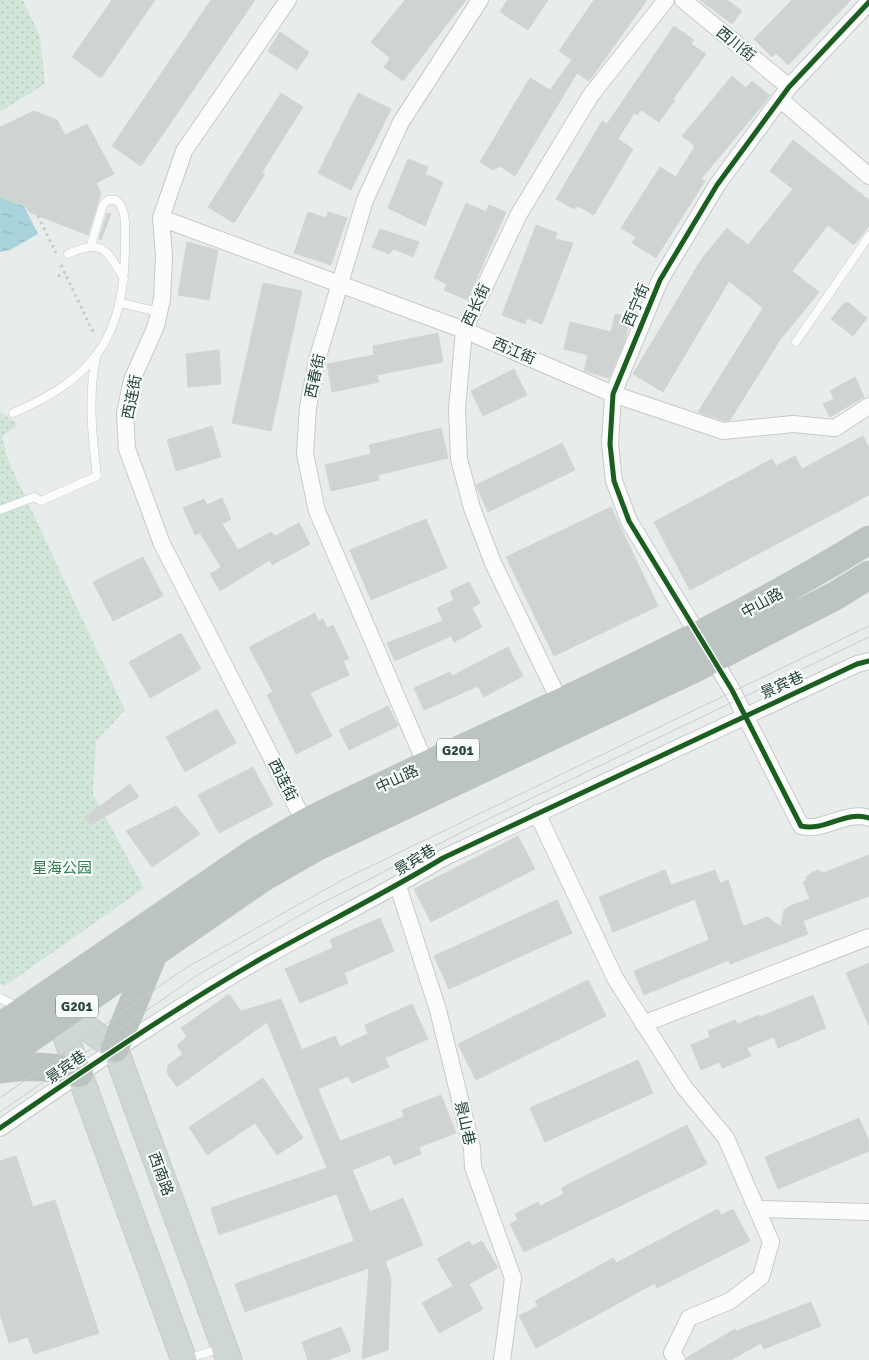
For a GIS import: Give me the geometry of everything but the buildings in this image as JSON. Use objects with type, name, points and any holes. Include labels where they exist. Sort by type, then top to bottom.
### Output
[{"type":"highway","name":"中山路","points":[[0,1059],[262,878],[316,847],[706,647],[869,540]]},
{"type":"highway","name":"中山路","points":[[0,1027],[254,853],[305,823],[560,702],[835,596],[869,575]]},
{"type":"highway","points":[[115,1048],[154,952]]},
{"type":"highway","points":[[0,1069],[34,1066],[79,1073]]},
{"type":"main road","points":[[62,985],[57,1002],[59,1018],[184,1360]]},
{"type":"main road","points":[[25,1010],[59,1018],[88,1029],[115,1048]]},
{"type":"main road","name":"西南路","points":[[115,1048],[227,1353]]},
{"type":"street","name":"西连街","points":[[288,0],[184,151],[161,218],[164,256],[156,326],[132,380],[125,413],[127,450],[162,544],[305,823]]},
{"type":"street","name":"西春街","points":[[426,765],[316,511],[305,454],[308,407],[317,360],[365,200],[400,122],[480,0]]},
{"type":"street","name":"西长街","points":[[560,702],[493,562],[472,508],[459,459],[457,409],[464,330],[520,214],[591,95],[666,0]]},
{"type":"street","name":"西川街","points":[[683,0],[785,94],[869,176]]},
{"type":"street","name":"西宁街","points":[[869,2],[785,94],[717,185],[660,280],[613,394],[610,444],[614,481],[629,521],[745,715],[801,826],[811,829],[856,815],[869,818]]},
{"type":"street","name":"西江街","points":[[161,218],[464,330],[613,394],[723,431],[793,424],[835,428],[869,406]]},
{"type":"street","name":"景宾巷","points":[[0,1128],[115,1048],[264,958],[398,886],[443,858],[745,715],[857,664],[869,661]]},
{"type":"street","points":[[537,814],[615,978],[684,1087],[726,1138],[771,1242],[761,1277],[730,1301],[690,1318],[672,1353],[677,1360]]},
{"type":"street","name":"景山巷","points":[[398,886],[438,1010],[472,1148],[473,1167],[514,1278],[502,1360]]},
{"type":"street","points":[[644,1024],[869,937]]},
{"type":"street","points":[[758,1209],[869,1212]]},
{"type":"lane","points":[[13,413],[34,404],[77,378],[99,352],[110,332],[121,303],[125,280],[124,215],[121,204],[116,200],[108,200],[103,205],[91,245]]},
{"type":"lane","points":[[796,342],[869,236]]},
{"type":"lane","points":[[68,254],[91,245],[101,248],[111,256],[125,280]]},
{"type":"lane","points":[[121,303],[159,312]]},
{"type":"lane","points":[[0,510],[34,497],[41,501],[97,476],[92,440],[92,377],[99,352]]},
{"type":"lane","points":[[0,998],[25,1010]]},
{"type":"lane","points":[[184,1360],[227,1353]]},
{"type":"path","points":[[38,216],[65,272],[99,352]]},
{"type":"path","points":[[58,276],[65,272]]},
{"type":"green space","points":[[0,0],[23,0],[40,37],[45,84],[0,112]]},
{"type":"green space","name":"星海公园","points":[[0,412],[18,424],[2,437],[8,460],[125,710],[96,741],[93,794],[144,888],[5,986],[0,984]]},
{"type":"water","points":[[0,197],[24,206],[38,234],[10,250],[0,252]]},
{"type":"tram line","points":[[0,1098],[184,969],[342,880],[869,626]]},
{"type":"tram line","points":[[0,1112],[199,974],[316,906],[478,824],[869,637]]},
{"type":"cycle path","points":[[869,2],[789,87],[717,185],[660,280],[613,394],[610,444],[614,481],[629,521],[732,690],[801,826],[818,826],[860,816],[869,818]]},
{"type":"cycle path","points":[[0,1128],[196,997],[264,957],[443,858],[857,664],[869,661]]}]
